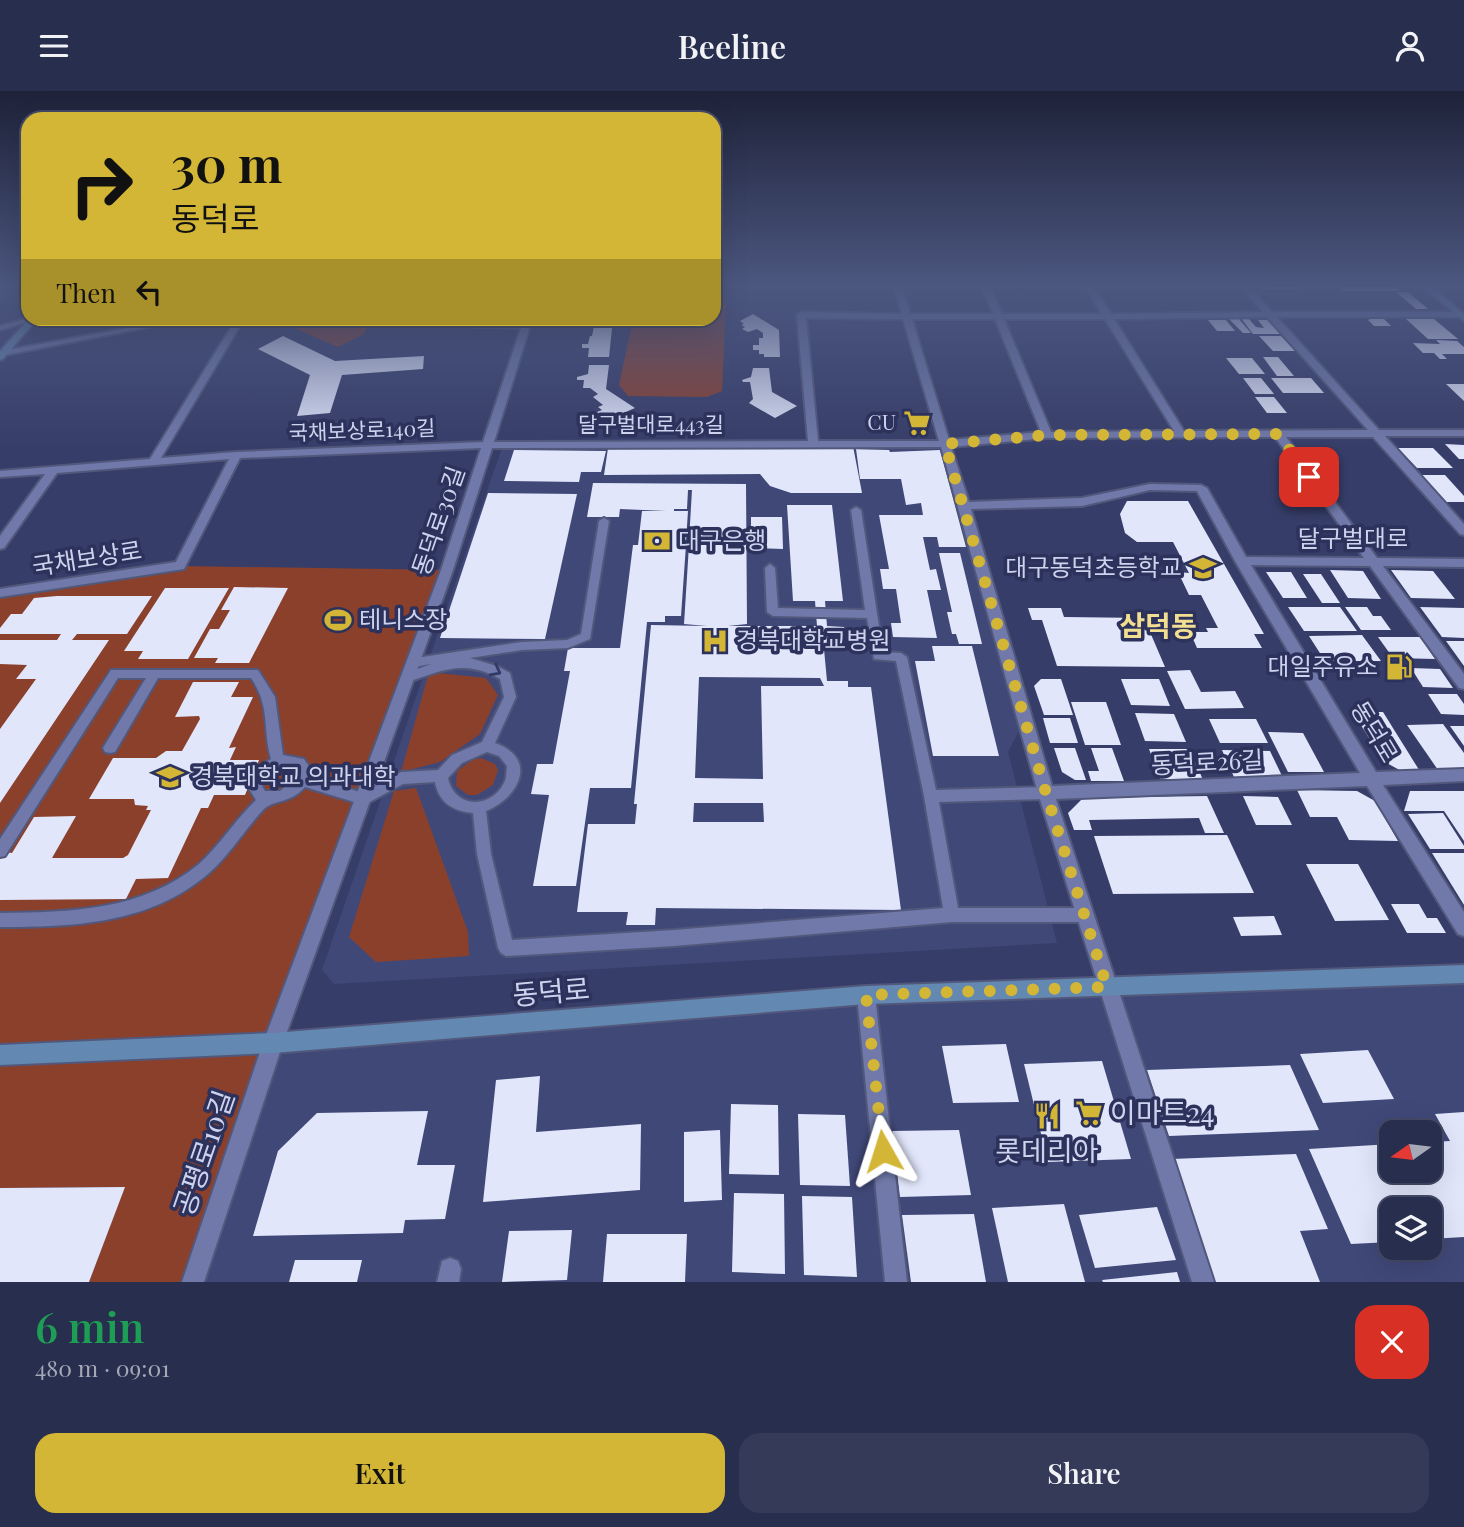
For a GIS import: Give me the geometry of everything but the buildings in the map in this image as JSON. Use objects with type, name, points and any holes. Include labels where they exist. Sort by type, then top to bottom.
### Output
[{"type":"main road","points":[[1,356],[15,340]]},
{"type":"main road","name":"동덕로","points":[[0,1055],[273,1043],[866,995],[1464,974]]},
{"type":"street","points":[[1,356],[84,340]]},
{"type":"street","points":[[154,461],[228,340]]},
{"type":"street","name":"동덕로30길","points":[[273,1043],[408,677],[489,446],[522,340]]},
{"type":"street","points":[[804,340],[813,443]]},
{"type":"street","points":[[914,340],[1083,915],[1203,1282]]},
{"type":"street","points":[[1008,340],[1047,435]]},
{"type":"street","points":[[1122,340],[1181,434]]},
{"type":"street","points":[[1291,340],[1464,531]]},
{"type":"street","name":"달구벌대로443길","points":[[489,446],[945,444],[1047,435],[1464,433]]},
{"type":"street","points":[[1278,434],[1464,684]]},
{"type":"street","name":"국채보상로140길","points":[[0,474],[236,455],[489,446]]},
{"type":"street","name":"국채보상로","points":[[0,593],[180,566],[236,455]]},
{"type":"street","points":[[0,545],[53,470]]},
{"type":"street","name":"동덕로","points":[[964,506],[1082,502],[1150,487],[1200,488],[1371,779],[1464,928]]},
{"type":"street","name":"달구벌대로","points":[[1241,561],[1464,563]]},
{"type":"street","points":[[1371,779],[1464,775]]},
{"type":"street","name":"동덕로26길","points":[[1046,793],[1371,779]]},
{"type":"street","points":[[866,995],[897,1282]]},
{"type":"street","name":"공평로10길","points":[[193,1282],[273,1043]]},
{"type":"lane","points":[[856,510],[878,656],[901,657],[931,796],[952,915]]},
{"type":"lane","points":[[413,662],[522,646],[568,644],[586,636],[604,521]]},
{"type":"lane","points":[[771,568],[773,612],[872,614]]},
{"type":"lane","points":[[408,677],[448,662],[492,667],[506,675],[510,697],[487,746],[457,759],[441,776],[441,790],[448,801],[462,807],[479,807],[499,798],[512,782],[514,765],[505,752],[487,746]]},
{"type":"lane","points":[[0,851],[116,673],[254,673],[269,695],[275,732],[274,750],[278,761]]},
{"type":"lane","points":[[110,748],[155,673]]},
{"type":"lane","points":[[0,920],[74,920],[103,916],[145,902],[201,870],[218,855],[246,817],[267,798],[291,792],[302,781],[304,774],[299,763],[286,759],[264,769],[256,781],[257,792],[267,798]]},
{"type":"lane","points":[[302,781],[364,799],[401,778],[441,776]]},
{"type":"lane","points":[[931,796],[1046,793]]},
{"type":"lane","points":[[479,807],[484,855],[506,948],[674,938],[952,915],[1083,915]]},
{"type":"shaded area","points":[[321,340],[353,340],[338,347]]},
{"type":"shaded area","points":[[629,340],[724,340],[722,391],[707,397],[628,396],[619,385]]},
{"type":"shaded area","name":"경북대학교병원","points":[[504,442],[931,443],[944,451],[968,550],[1019,731],[1008,752],[1057,943],[334,984],[322,970]]},
{"type":"shaded area","name":"경북대학교 의과대학","points":[[180,566],[447,570],[193,1282],[89,1282],[124,1187],[0,1188],[0,593]]},
{"type":"shaded area","points":[[429,672],[486,678],[498,695],[480,734],[440,762],[401,772]]},
{"type":"shaded area","points":[[481,758],[495,764],[498,770],[493,785],[477,795],[468,795],[456,786],[457,771],[472,760]]},
{"type":"shaded area","points":[[416,788],[468,932],[469,956],[376,962],[349,937],[394,791]]},
{"type":"shaded area","points":[[1464,975],[1464,1282],[187,1282],[273,1043],[866,995]]},
{"type":"place","name":"CU","points":[[917,423]]},
{"type":"place","name":"대구은행","points":[[657,541]]},
{"type":"place","name":"대구동덕초등학교","points":[[1203,568]]},
{"type":"place","name":"테니스장","points":[[338,620]]},
{"type":"place","name":"경북대학교병원","points":[[715,641]]},
{"type":"place","name":"대일주유소","points":[[1399,667]]},
{"type":"place","name":"경북대학교 의과대학","points":[[170,777]]},
{"type":"place","name":"이마트24","points":[[1089,1113]]},
{"type":"place","name":"롯데리아","points":[[1047,1116]]},
{"type":"district","name":"삼덕동","points":[[1158,626]]},
{"type":"route","points":[[883,1151],[866,995],[1107,987],[1046,793],[945,444],[1047,435],[1278,434],[1309,477]]}]
